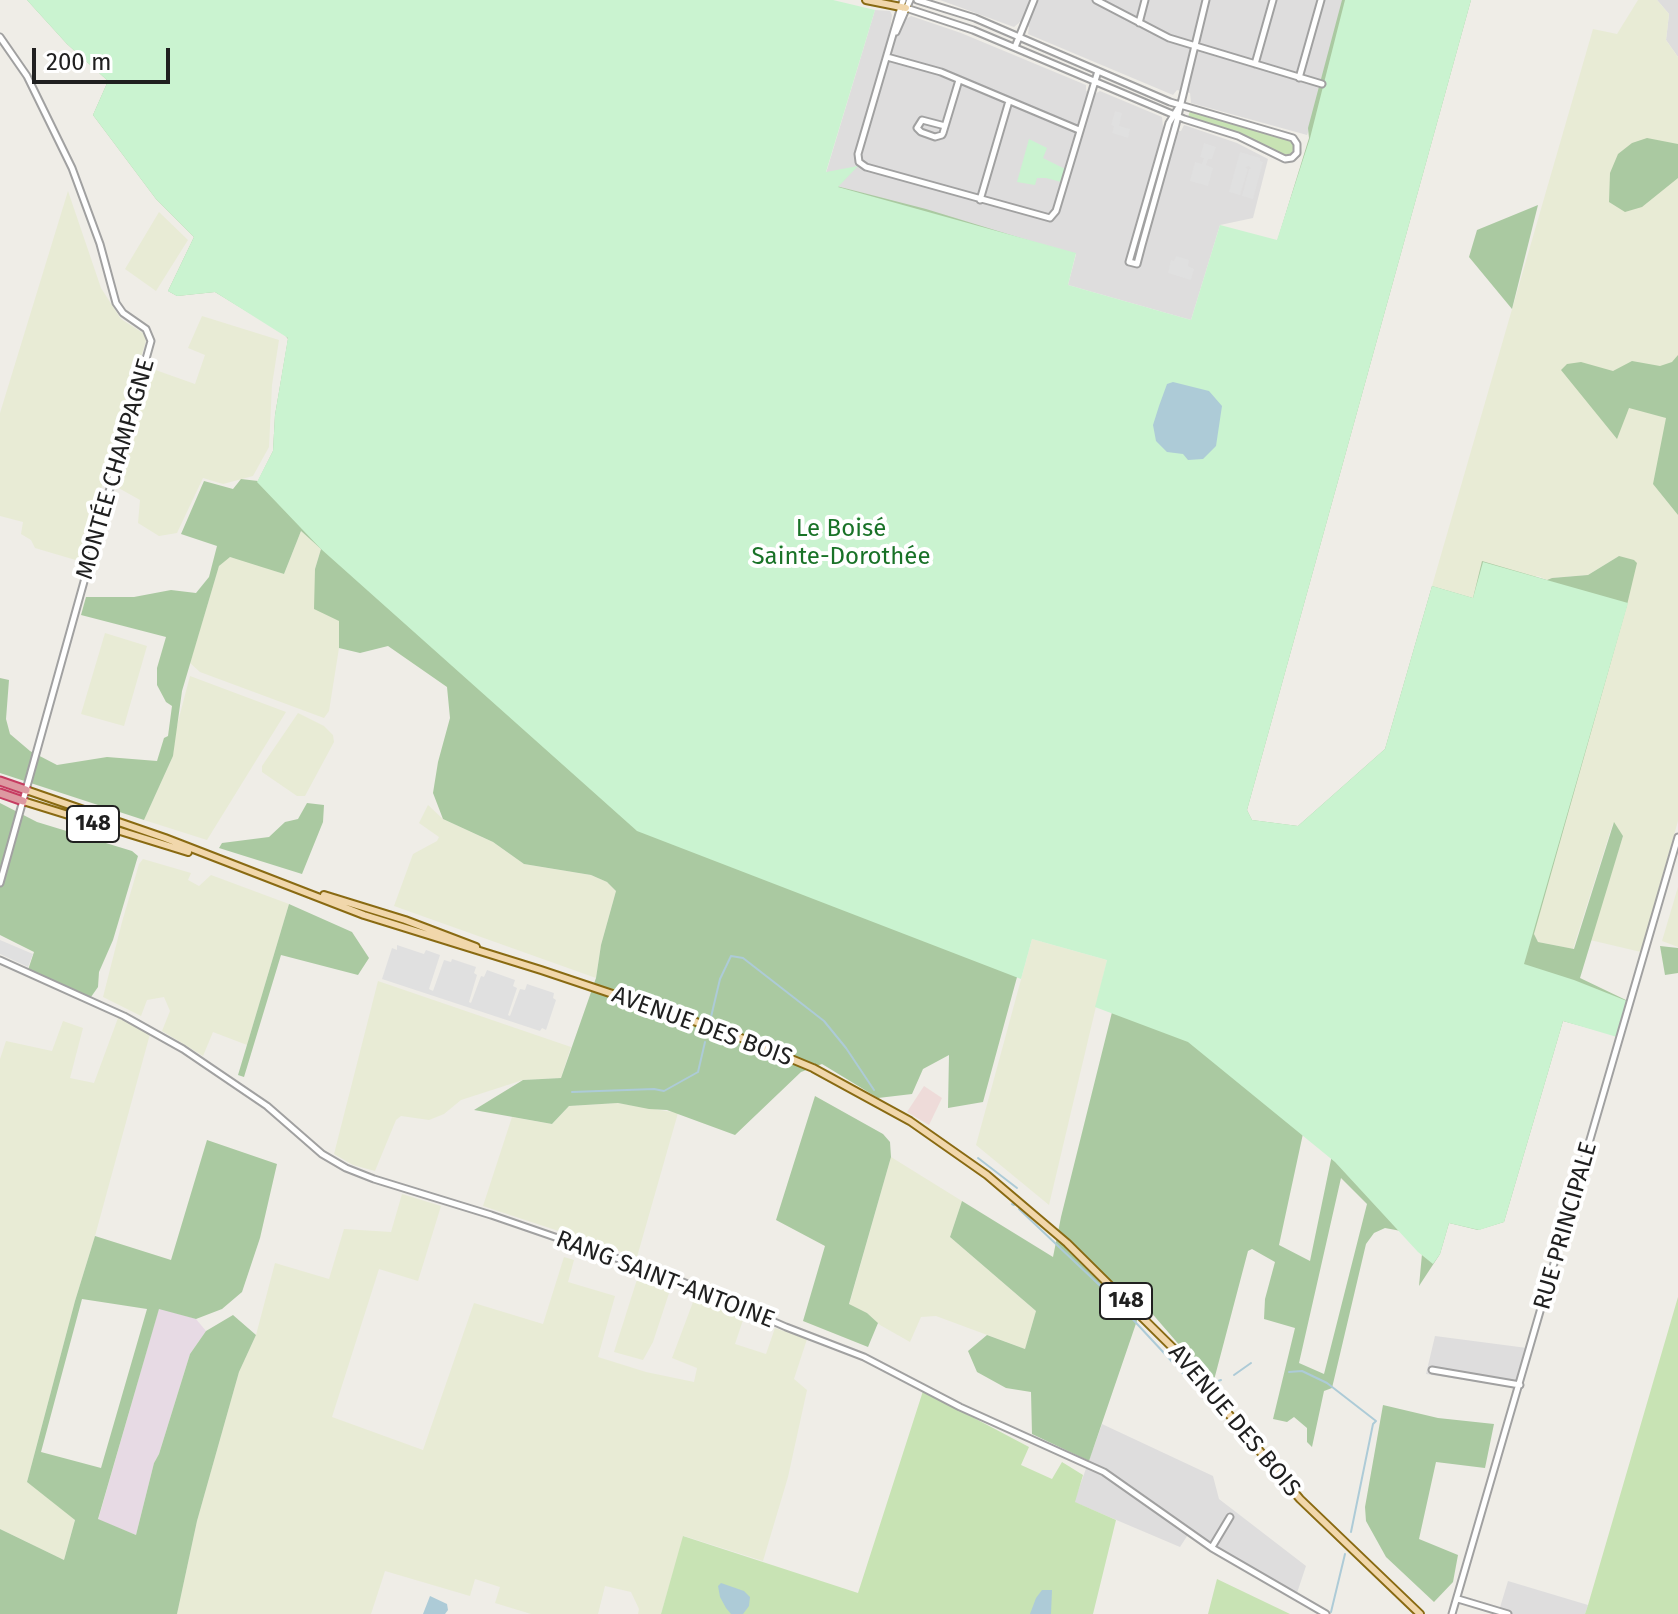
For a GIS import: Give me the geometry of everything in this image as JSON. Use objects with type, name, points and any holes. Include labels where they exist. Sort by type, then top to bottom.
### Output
[{"type":"highway","points":[[0,781],[26,790]]},
{"type":"highway","points":[[0,793],[23,801]]},
{"type":"main road","points":[[866,0],[903,5]]},
{"type":"main road","name":"AVENUE DES BOIS","points":[[26,790],[165,838],[207,856],[405,920],[494,955],[764,1047],[845,1084],[910,1121],[958,1153],[1046,1224],[1195,1372],[1286,1484],[1420,1614]]},
{"type":"main road","name":"AVENUE DES BOIS","points":[[23,801],[164,846],[207,856]]},
{"type":"street","points":[[910,0],[903,5],[858,154],[859,162],[866,167],[1044,218],[1052,217],[1098,71]]},
{"type":"street","points":[[903,5],[1015,47],[1176,115],[1233,134],[1286,160],[1294,157],[1297,151],[1296,142],[1291,138],[1180,105],[966,15],[917,0]]},
{"type":"street","points":[[1015,47],[1034,0]]},
{"type":"street","points":[[1096,0],[1169,38],[1322,84]]},
{"type":"street","points":[[1139,23],[1145,0]]},
{"type":"street","points":[[1176,115],[1169,123],[1129,262],[1137,264],[1180,105],[1206,0]]},
{"type":"street","points":[[1255,65],[1273,0]]},
{"type":"street","points":[[1299,78],[1321,0]]},
{"type":"street","name":"MONTÉE CHAMPAGNE","points":[[0,37],[24,71],[72,168],[100,244],[115,301],[123,313],[145,327],[151,341],[0,883]]},
{"type":"street","points":[[887,57],[959,80],[1079,130]]},
{"type":"street","points":[[945,126],[922,120],[917,128],[919,132],[937,137],[942,135],[945,126],[959,80]]},
{"type":"street","points":[[980,200],[1009,101]]},
{"type":"street","name":"RUE PRINCIPALE","points":[[1452,1614],[1678,837]]},
{"type":"street","name":"RANG SAINT-ANTOINE","points":[[0,960],[124,1016],[183,1049],[267,1106],[322,1154],[346,1168],[674,1278],[864,1357],[960,1407],[1104,1472],[1212,1548],[1326,1614]]},
{"type":"street","points":[[1432,1370],[1520,1385]]},
{"type":"street","points":[[1212,1548],[1230,1517]]},
{"type":"street","points":[[1458,1599],[1508,1614]]},
{"type":"shaded area","points":[[940,0],[1345,0],[1307,135],[1191,103],[1190,93],[1177,90],[1173,95],[1028,34],[1029,27],[1020,22],[1014,27]]},
{"type":"shaded area","points":[[1657,0],[1678,0],[1678,57],[1666,40],[1669,14]]},
{"type":"shaded area","points":[[875,10],[890,11],[890,30],[900,32],[906,19],[911,16],[961,33],[1086,85],[1086,91],[1095,94],[1100,91],[1162,117],[1163,127],[1181,131],[1184,125],[1237,143],[1268,159],[1253,218],[1220,225],[1191,320],[1068,285],[1076,254],[837,186],[826,173]]},
{"type":"shaded area","points":[[1115,111],[1122,113],[1119,126],[1130,129],[1128,138],[1112,133]]},
{"type":"shaded area","points":[[1204,143],[1216,147],[1206,165],[1213,168],[1208,186],[1190,181],[1195,162],[1202,164],[1204,158],[1200,157]]},
{"type":"shaded area","points":[[1240,152],[1260,158],[1263,162],[1253,199],[1242,196],[1251,169],[1249,166],[1245,167],[1248,169],[1240,195],[1229,192]]},
{"type":"shaded area","points":[[1176,256],[1189,260],[1188,266],[1194,269],[1191,280],[1168,273],[1171,260],[1174,261]]},
{"type":"shaded area","points":[[0,940],[33,954],[28,967],[0,954]]},
{"type":"shaded area","points":[[397,945],[424,954],[426,950],[440,955],[429,989],[433,991],[444,960],[451,962],[452,959],[476,967],[471,1003],[481,976],[484,977],[487,970],[515,980],[513,986],[517,988],[510,1016],[520,989],[525,990],[527,984],[554,993],[556,1000],[546,1030],[542,1028],[540,1031],[382,979],[392,948],[397,950]]},
{"type":"shaded area","points":[[924,1086],[942,1098],[929,1125],[907,1112]]},
{"type":"shaded area","points":[[159,1308],[196,1319],[206,1331],[190,1354],[154,1463],[136,1535],[98,1520]]},
{"type":"shaded area","points":[[1435,1336],[1527,1348],[1515,1388],[1426,1374]]},
{"type":"shaded area","points":[[1102,1424],[1213,1476],[1219,1499],[1306,1566],[1297,1593],[1191,1530],[1180,1547],[1074,1502]]},
{"type":"shaded area","points":[[1508,1581],[1588,1605],[1585,1614],[1498,1614]]},
{"type":"green space","name":"Le Boisé Sainte-Dorothée","points":[[27,0],[821,182],[926,209],[1073,254],[1015,442],[1235,378],[1309,138],[1308,128],[1342,0],[1471,0],[1247,810],[1252,820],[1298,826],[1385,749],[1432,586],[1473,598],[1482,561],[1547,580],[1588,575],[1619,556],[1634,560],[1637,563],[1627,605],[1534,934],[1538,942],[1574,949],[1614,822],[1623,836],[1580,978],[1628,1001],[1618,1036],[1563,1021],[1504,1222],[1478,1230],[1449,1223],[1440,1254],[1419,1286],[1422,1254],[1401,1231],[1385,1228],[1374,1233],[1366,1244],[1332,1388],[1324,1391],[1312,1447],[1307,1442],[1307,1428],[1294,1417],[1287,1422],[1273,1419],[1295,1328],[1264,1319],[1265,1299],[1275,1262],[1252,1249],[1248,1251],[1214,1380],[1200,1369],[1143,1303],[1089,1461],[1032,1434],[1031,1392],[1006,1388],[977,1372],[968,1351],[987,1335],[1025,1349],[1036,1311],[950,1237],[962,1201],[1053,1257],[1126,956],[1029,933],[983,1102],[948,1108],[949,1055],[923,1069],[912,1094],[878,1098],[822,1064],[801,1072],[735,1135],[667,1110],[618,1103],[569,1106],[552,1124],[474,1110],[523,1080],[561,1078],[596,978],[601,945],[616,891],[607,882],[591,875],[524,864],[493,842],[443,819],[433,793],[450,718],[447,687],[388,646],[360,653],[339,648],[339,621],[314,609],[315,569],[321,549],[301,531],[284,574],[230,557],[219,566],[182,691],[173,756],[144,820],[0,773],[0,678],[9,680],[6,719],[10,734],[30,751],[57,765],[107,757],[157,761],[164,738],[168,736],[172,706],[166,702],[157,685],[157,668],[166,637],[81,615],[86,597],[134,597],[171,590],[196,593],[209,577],[217,546],[181,534],[204,481],[233,489],[241,479],[258,481],[273,451],[275,415],[288,339],[271,318],[251,314],[215,292],[177,296],[168,291],[194,237],[156,199],[93,115],[108,81],[67,44]],"holes":[[[1304,1129],[1333,1150],[1310,1261],[1279,1245]],[[1341,1178],[1367,1204],[1324,1374],[1299,1363]]]},
{"type":"green space","name":"Le Boisé Sainte-Dorothée","points":[[27,0],[833,0],[875,10],[826,172],[858,166],[838,187],[1076,253],[1068,285],[1191,320],[1220,225],[1277,240],[1310,138],[1345,0],[1471,0],[1247,810],[1252,820],[1298,826],[1385,749],[1432,586],[1473,598],[1483,562],[1628,603],[1524,964],[1627,1001],[1617,1037],[1563,1021],[1504,1222],[1479,1230],[1449,1223],[1440,1254],[1433,1264],[1418,1252],[1335,1162],[1188,1042],[1095,1007],[1107,960],[1032,939],[1021,979],[637,831],[321,549],[257,482],[273,451],[275,415],[288,338],[215,292],[177,296],[168,291],[194,237],[156,199],[93,115],[108,81],[67,44]]},
{"type":"green space","points":[[1638,0],[1657,0],[1669,14],[1666,40],[1678,57],[1678,821],[1641,952],[1590,940],[1623,836],[1613,823],[1573,949],[1538,942],[1534,934],[1619,556],[1588,575],[1547,580],[1538,576],[1473,598],[1432,586],[1593,29],[1617,34]]},
{"type":"green space","points":[[1190,111],[1289,140],[1294,149],[1289,156],[1283,156],[1237,133],[1188,117]]},
{"type":"green space","points":[[1647,138],[1678,144],[1678,178],[1642,207],[1625,212],[1609,202],[1610,173],[1618,154],[1632,143]]},
{"type":"green space","points":[[1029,139],[1047,148],[1043,158],[1065,169],[1061,182],[1037,178],[1035,185],[1017,182]]},
{"type":"green space","points":[[68,191],[101,288],[121,319],[143,333],[146,341],[79,561],[35,548],[31,540],[21,534],[23,522],[0,516],[0,413]]},
{"type":"green space","points":[[1538,205],[1512,309],[1469,257],[1477,230]]},
{"type":"green space","points":[[159,212],[188,240],[156,291],[125,269]]},
{"type":"green space","points":[[202,316],[279,340],[272,385],[269,447],[253,476],[223,484],[203,478],[177,533],[159,536],[138,523],[140,500],[115,486],[147,367],[195,384],[205,355],[188,348]]},
{"type":"green space","points":[[1678,355],[1678,515],[1653,484],[1666,418],[1629,408],[1617,439],[1561,370],[1567,364],[1581,362],[1613,371],[1632,361],[1660,366],[1672,362]]},
{"type":"green space","points":[[301,531],[321,549],[315,569],[339,621],[339,648],[329,711],[324,718],[200,672],[190,663],[219,566],[224,559],[230,557],[284,574]]},
{"type":"green space","points":[[105,633],[147,646],[124,726],[81,714]]},
{"type":"green space","points":[[190,676],[286,712],[207,840],[144,820],[173,756],[175,733]]},
{"type":"green space","points":[[298,713],[324,726],[333,735],[334,742],[305,796],[297,796],[262,772],[262,766]]},
{"type":"green space","points":[[0,803],[37,822],[132,851],[138,856],[113,940],[99,972],[98,987],[91,997],[28,970],[34,952],[0,935]]},
{"type":"green space","points":[[307,803],[324,805],[323,822],[302,874],[219,848],[222,843],[269,837],[285,822],[298,819]]},
{"type":"green space","points":[[428,805],[443,819],[493,842],[524,864],[591,875],[607,882],[616,891],[601,945],[596,978],[394,906],[413,854],[439,837],[419,823]]},
{"type":"green space","points":[[143,859],[191,873],[188,880],[199,886],[211,875],[289,904],[247,1045],[213,1032],[203,1056],[162,1031],[170,1011],[164,997],[147,1000],[141,1016],[103,997],[122,922]]},
{"type":"green space","points":[[1678,887],[1678,947],[1662,941]]},
{"type":"green space","points":[[289,904],[352,932],[369,958],[358,975],[281,955],[244,1077],[238,1075]]},
{"type":"green space","points":[[1032,939],[1107,960],[1049,1205],[976,1145]]},
{"type":"green space","points":[[1660,946],[1678,948],[1678,973],[1665,975]]},
{"type":"green space","points":[[378,981],[571,1047],[561,1078],[523,1080],[461,1100],[444,1114],[429,1120],[401,1116],[396,1120],[375,1171],[353,1165],[334,1154]]},
{"type":"green space","points":[[118,1018],[150,1034],[27,1482],[75,1519],[64,1560],[0,1529],[0,1059],[6,1041],[52,1051],[63,1021],[83,1028],[70,1078],[94,1083]]},
{"type":"green space","points":[[815,1096],[883,1134],[890,1142],[891,1157],[849,1304],[878,1323],[868,1347],[803,1321],[825,1246],[776,1220]]},
{"type":"green space","points":[[618,1103],[678,1113],[637,1257],[483,1206],[512,1117],[552,1124],[569,1106]]},
{"type":"green space","points":[[207,1140],[277,1164],[260,1238],[242,1292],[222,1309],[196,1319],[159,1309],[98,1519],[136,1535],[154,1463],[190,1354],[206,1331],[233,1315],[256,1335],[239,1372],[197,1521],[177,1614],[0,1614],[0,1529],[64,1560],[75,1520],[27,1482],[95,1236],[171,1260]],"holes":[[[82,1299],[147,1309],[101,1468],[41,1452]]]},
{"type":"green space","points":[[891,1157],[962,1201],[950,1237],[1036,1311],[1025,1349],[936,1316],[921,1317],[910,1342],[880,1325],[867,1313],[849,1305]]},
{"type":"green space","points":[[402,1194],[441,1206],[418,1281],[379,1269],[332,1417],[423,1450],[474,1303],[543,1324],[564,1257],[574,1260],[568,1282],[615,1296],[598,1357],[646,1372],[694,1382],[697,1368],[672,1358],[696,1294],[744,1317],[735,1344],[766,1354],[775,1328],[807,1339],[794,1379],[807,1390],[788,1477],[763,1561],[684,1536],[661,1614],[638,1614],[639,1609],[631,1592],[605,1586],[598,1614],[531,1614],[495,1603],[500,1587],[475,1579],[470,1596],[385,1571],[371,1614],[177,1614],[197,1521],[239,1372],[256,1335],[275,1263],[329,1279],[344,1229],[391,1232]]},
{"type":"green space","points":[[640,1270],[673,1281],[653,1342],[643,1360],[614,1352]]},
{"type":"green space","points":[[1678,1297],[1678,1614],[1585,1614],[1588,1605]]},
{"type":"green space","points":[[923,1391],[1029,1447],[1021,1465],[1052,1479],[1062,1462],[1083,1475],[1075,1502],[1116,1520],[1093,1614],[661,1614],[683,1536],[858,1593]]},
{"type":"green space","points":[[1383,1405],[1438,1418],[1494,1424],[1485,1468],[1436,1462],[1419,1539],[1458,1555],[1453,1582],[1434,1602],[1386,1557],[1366,1521],[1365,1507]]},
{"type":"green space","points":[[1217,1579],[1290,1614],[1208,1614]]},
{"type":"water","points":[[1173,382],[1209,391],[1222,406],[1216,446],[1203,459],[1188,460],[1183,454],[1167,452],[1156,441],[1153,425],[1167,384]]},
{"type":"water","points":[[721,1583],[744,1591],[750,1597],[749,1606],[743,1614],[731,1614],[726,1608],[720,1597],[718,1586]]},
{"type":"water","points":[[1042,1590],[1052,1590],[1051,1614],[1030,1614],[1036,1598]]},
{"type":"water","points":[[430,1596],[447,1604],[445,1614],[423,1614]]},
{"type":"waterway","points":[[711,1017],[720,979],[731,956],[743,958],[824,1021],[874,1090]]},
{"type":"waterway","points":[[572,1092],[664,1091],[698,1072],[705,1042]]},
{"type":"waterway","points":[[978,1158],[1017,1188]]},
{"type":"waterway","points":[[1019,1209],[1113,1298],[1203,1395]]},
{"type":"waterway","points":[[1234,1375],[1251,1363]]},
{"type":"waterway","points":[[1289,1372],[1302,1371],[1327,1383],[1376,1421],[1351,1532]]},
{"type":"waterway","points":[[1212,1383],[1221,1380]]},
{"type":"waterway","points":[[1331,1612],[1345,1554]]}]
